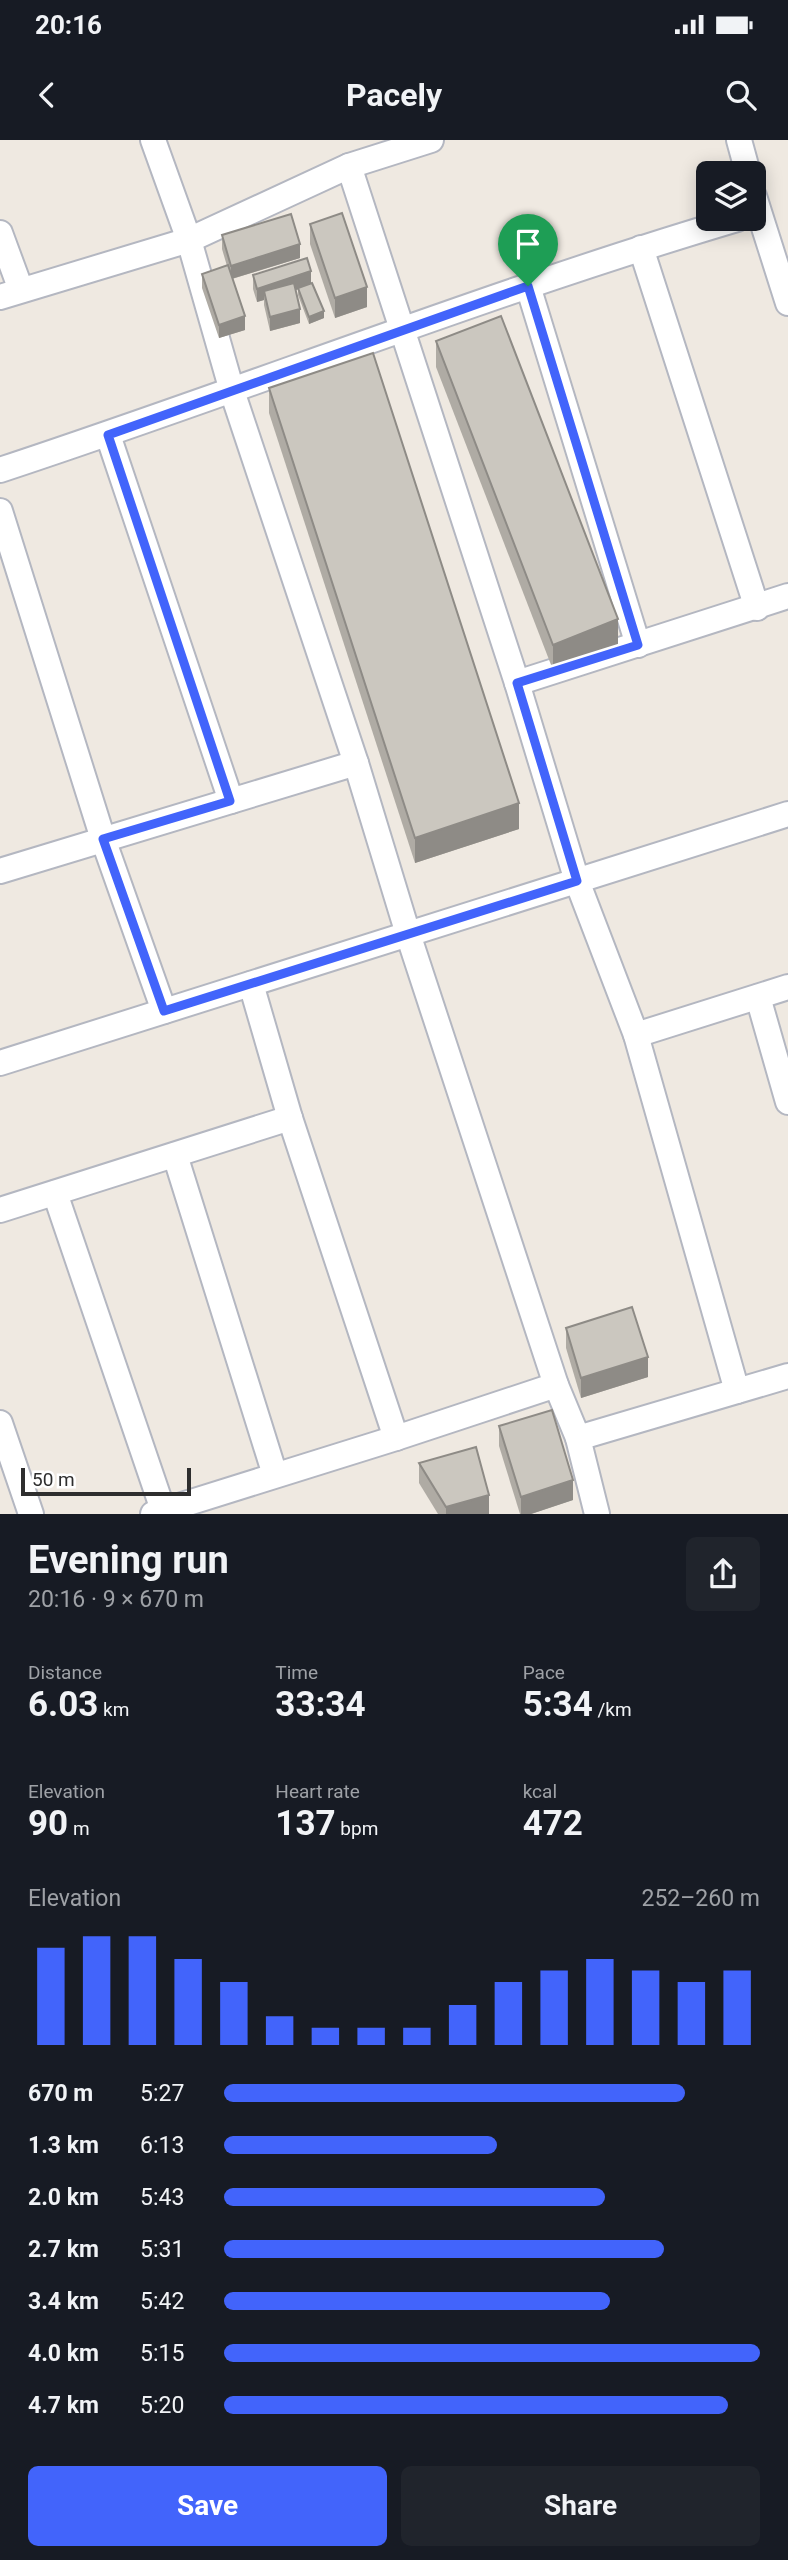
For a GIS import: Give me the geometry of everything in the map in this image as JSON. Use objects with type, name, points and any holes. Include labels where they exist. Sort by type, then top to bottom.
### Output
[{"type":"street","points":[[153,140],[189,240],[232,391],[356,763],[408,934],[556,1385],[578,1438],[597,1514]]},
{"type":"street","points":[[0,233],[11,294],[189,240],[349,166],[431,140]]},
{"type":"street","points":[[739,140],[745,161]]},
{"type":"street","points":[[349,166],[517,683],[577,881],[636,1035],[737,1391]]},
{"type":"street","points":[[0,470],[108,435],[696,229]]},
{"type":"street","points":[[759,231],[788,303]]},
{"type":"street","points":[[640,248],[757,608]]},
{"type":"street","points":[[528,286],[638,645]]},
{"type":"street","points":[[108,435],[230,801]]},
{"type":"street","points":[[0,511],[103,839],[164,1011]]},
{"type":"street","points":[[517,683],[788,596]]},
{"type":"street","points":[[0,871],[356,763]]},
{"type":"street","points":[[0,1063],[788,814]]},
{"type":"street","points":[[251,984],[290,1118],[396,1438]]},
{"type":"street","points":[[636,1035],[788,987]]},
{"type":"street","points":[[758,997],[788,1102]]},
{"type":"street","points":[[0,1210],[290,1118]]},
{"type":"street","points":[[175,1155],[275,1475]]},
{"type":"street","points":[[55,1193],[158,1512],[556,1385]]},
{"type":"street","points":[[578,1438],[788,1376]]},
{"type":"street","points":[[0,1423],[31,1514]]},
{"type":"building","points":[[342,213],[367,287],[335,298],[310,224]]},
{"type":"building","points":[[291,214],[300,244],[231,266],[222,235]]},
{"type":"building","points":[[307,258],[311,271],[257,289],[253,275]]},
{"type":"building","points":[[228,265],[245,316],[219,325],[202,274]]},
{"type":"building","points":[[294,283],[300,309],[270,317],[264,291]]},
{"type":"building","points":[[312,283],[324,311],[309,317],[298,288]]},
{"type":"building","points":[[501,316],[618,619],[553,645],[436,341]]},
{"type":"building","points":[[373,353],[519,803],[415,838],[269,388]]},
{"type":"building","points":[[632,1307],[648,1357],[581,1378],[566,1328]]},
{"type":"building","points":[[552,1410],[573,1480],[521,1497],[499,1426]]},
{"type":"building","points":[[476,1447],[489,1495],[446,1507],[419,1463]]},
{"type":"route","points":[[528,286],[638,645],[517,683],[577,881],[164,1011],[103,839],[230,801],[108,435],[528,286]]}]
